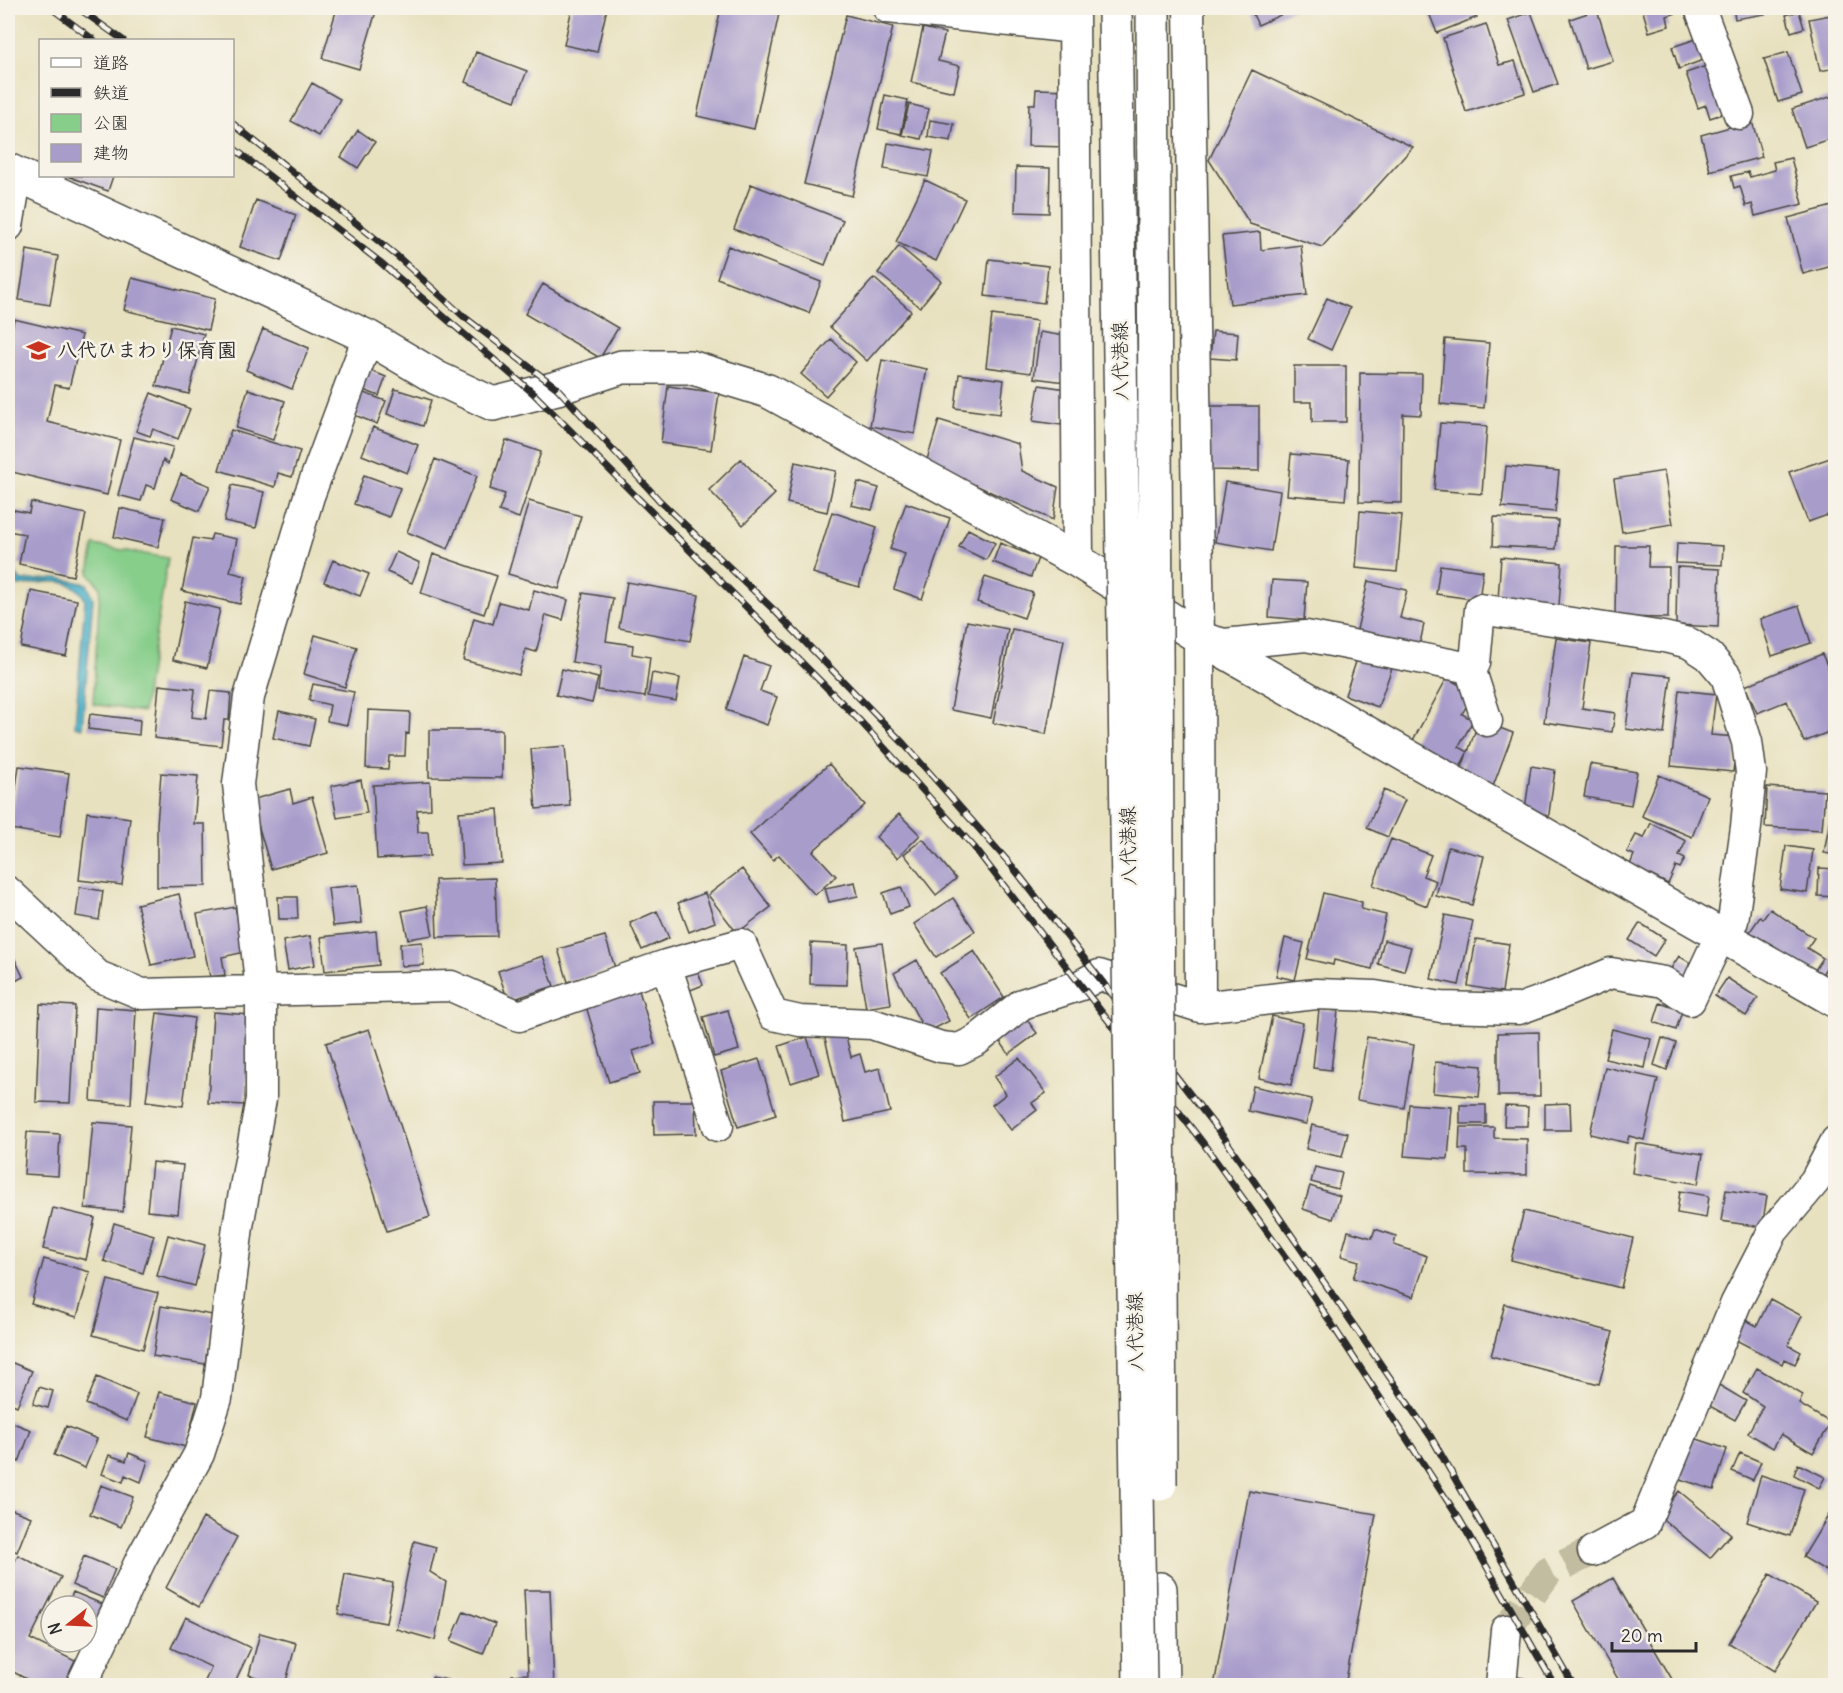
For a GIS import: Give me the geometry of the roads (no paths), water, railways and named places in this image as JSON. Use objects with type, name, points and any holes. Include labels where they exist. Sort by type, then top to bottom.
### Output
[{"type":"main road","name":"八代港線","points":[[1115,8],[1140,1686]]},
{"type":"main road","name":"八代港線","points":[[1153,8],[1162,1686]]},
{"type":"main road","points":[[12,172],[368,337],[437,378],[493,404],[557,388],[622,367],[690,367],[768,391],[1078,561],[1199,637],[1836,1001]]},
{"type":"street","points":[[888,8],[1074,18],[1078,561]]},
{"type":"street","points":[[1189,8],[1199,637],[1200,1007]]},
{"type":"street","points":[[1700,8],[1739,114]]},
{"type":"street","points":[[8,226],[12,172]]},
{"type":"street","points":[[81,1686],[142,1557],[199,1454],[217,1398],[238,1226],[261,1099],[261,991],[237,784],[249,697],[309,496],[368,337]]},
{"type":"street","points":[[8,892],[98,976],[142,994],[451,986],[519,1016],[666,966],[741,944],[773,1016],[800,1022],[872,1024],[941,1047],[959,1048],[977,1040],[1022,1004],[1081,985],[1099,975],[1200,1007],[1316,994],[1375,996],[1440,1007],[1519,1009],[1611,973],[1664,982],[1690,1000],[1721,934],[1733,921],[1746,827],[1751,772],[1748,742],[1726,676],[1709,656],[1689,643],[1664,637],[1480,609],[1475,663],[1470,668]]},
{"type":"street","points":[[1199,637],[1224,644],[1306,636],[1470,668]]},
{"type":"street","points":[[1470,668],[1486,721]]},
{"type":"street","points":[[666,966],[718,1126]]},
{"type":"street","points":[[1593,1551],[1645,1522],[1736,1303],[1773,1231],[1815,1181],[1836,1141]]},
{"type":"street","points":[[1501,1686],[1506,1630]]},
{"type":"water","points":[[8,564],[21,581],[58,578],[87,584],[93,598],[82,728],[75,726],[85,600],[73,586],[65,583],[46,582],[18,586],[8,572]]},
{"type":"tunnel","points":[[1506,1630],[1548,1572],[1593,1551]]},
{"type":"railway","points":[[51,8],[93,39]]},
{"type":"railway","points":[[78,8],[122,39]]},
{"type":"railway","points":[[234,125],[397,256],[463,316],[557,388],[659,500],[774,610],[904,744],[1012,866],[1225,1139],[1431,1437],[1574,1686]]},
{"type":"railway","points":[[234,149],[380,262],[533,393],[861,722],[974,847],[1203,1143],[1312,1294],[1460,1520],[1555,1686]]},
{"type":"place","name":"八代ひまわり保育園","points":[[39,350]]}]
